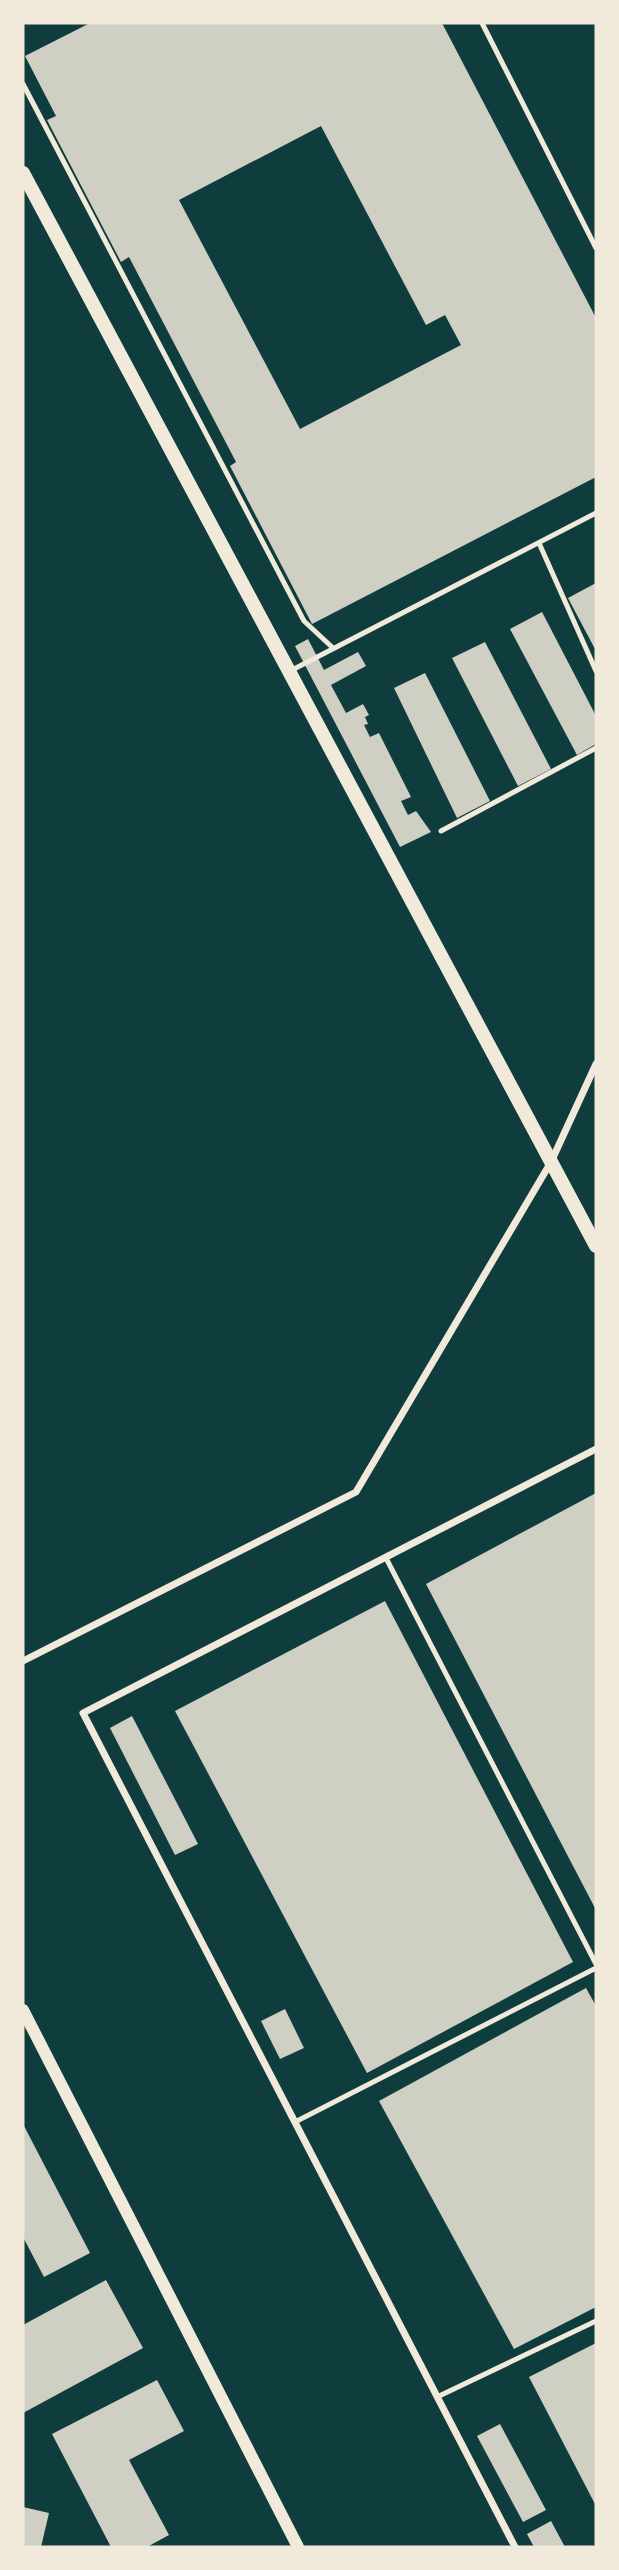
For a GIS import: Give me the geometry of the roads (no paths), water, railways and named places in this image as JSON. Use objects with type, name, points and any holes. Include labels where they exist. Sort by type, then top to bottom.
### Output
[{"type":"main road","points":[[23,173],[596,1246]]},
{"type":"street","points":[[23,1661],[356,1492],[551,1162],[596,1064]]},
{"type":"street","points":[[515,2547],[83,1713],[596,1449]]},
{"type":"street","points":[[23,2010],[298,2547]]},
{"type":"lane","points":[[482,23],[596,248]]},
{"type":"lane","points":[[23,84],[304,621],[333,648]]},
{"type":"lane","points":[[289,671],[596,513]]},
{"type":"lane","points":[[539,543],[596,671]]},
{"type":"lane","points":[[441,831],[596,748]]},
{"type":"lane","points":[[295,2122],[596,1966],[386,1558]]},
{"type":"lane","points":[[437,2398],[596,2321]]}]
